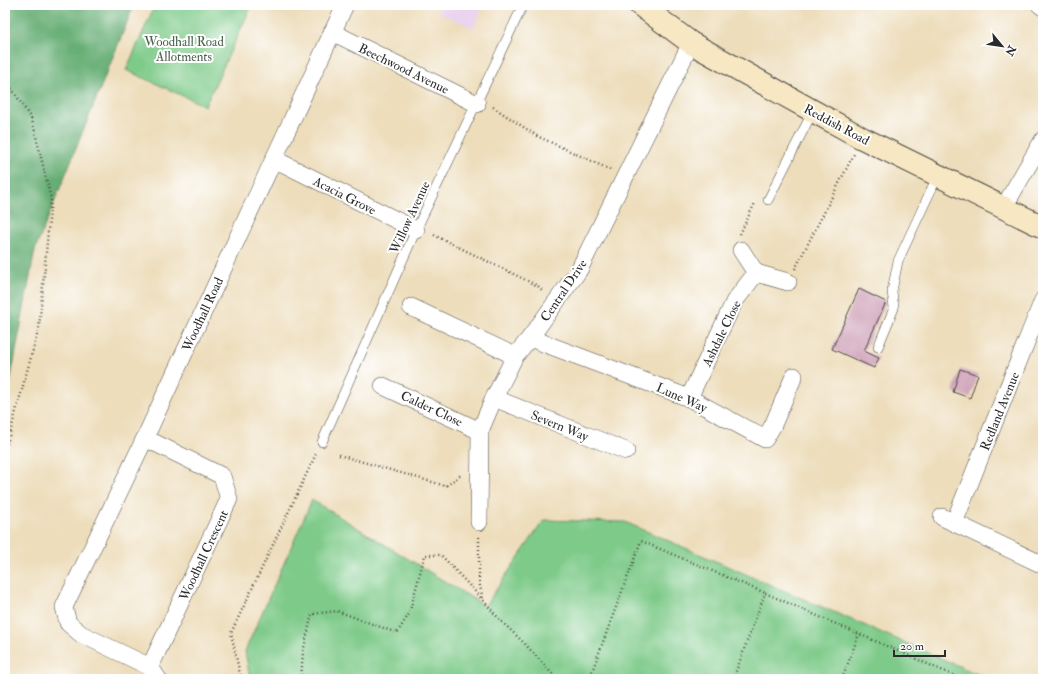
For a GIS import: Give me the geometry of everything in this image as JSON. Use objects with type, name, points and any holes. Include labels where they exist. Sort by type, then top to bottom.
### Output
[{"type":"main road","name":"Reddish Road","points":[[640,5],[692,43],[862,138],[1043,227]]},
{"type":"street","name":"Woodhall Road","points":[[68,623],[64,606],[145,438],[345,5]]},
{"type":"street","name":"Beechwood Avenue","points":[[332,32],[477,104]]},
{"type":"street","name":"Central Drive","points":[[480,522],[480,431],[494,398],[515,356],[530,338],[579,270],[692,43]]},
{"type":"street","points":[[1004,207],[1043,140]]},
{"type":"street","name":"Acacia Grove","points":[[274,159],[416,230]]},
{"type":"street","points":[[741,250],[756,273],[788,282]]},
{"type":"street","name":"Ashdale Close","points":[[689,398],[734,302],[756,273]]},
{"type":"street","name":"Redland Avenue","points":[[1043,300],[948,520],[1043,565]]},
{"type":"street","points":[[411,307],[515,356]]},
{"type":"street","name":"Lune Way","points":[[530,338],[689,398],[765,439],[774,425],[794,376]]},
{"type":"street","name":"Calder Close","points":[[383,386],[480,431]]},
{"type":"street","name":"Severn Way","points":[[494,398],[626,451]]},
{"type":"street","name":"Woodhall Crescent","points":[[68,623],[81,634],[154,673],[229,499],[222,476],[145,438]]},
{"type":"lane","name":"Willow Avenue","points":[[322,442],[416,230],[523,5]]},
{"type":"lane","points":[[768,200],[813,111]]},
{"type":"lane","points":[[878,347],[894,308],[892,291],[898,261],[938,175]]},
{"type":"path","points":[[5,78],[32,120],[51,199],[40,328],[5,451]]},
{"type":"path","points":[[494,107],[537,136],[626,177]]},
{"type":"path","points":[[788,282],[862,138]]},
{"type":"path","points":[[434,235],[538,286],[555,303]]},
{"type":"path","points":[[241,679],[231,633],[322,442]]},
{"type":"path","points":[[339,455],[446,486],[480,460]]},
{"type":"path","points":[[480,522],[479,581],[483,600]]},
{"type":"path","points":[[589,679],[641,541],[765,593],[962,679]]},
{"type":"path","points":[[301,679],[303,652],[312,614],[337,611],[397,633],[409,614],[425,554],[441,555],[500,620],[525,644],[557,679]]},
{"type":"path","points":[[733,679],[765,593]]},
{"type":"path","points":[[842,679],[860,634]]},
{"type":"shaded area","points":[[442,5],[483,5],[474,28],[437,12]]},
{"type":"green space","points":[[5,5],[134,5],[35,250],[5,409]]},
{"type":"green space","name":"Woodhall Road Allotments","points":[[155,5],[252,5],[205,106],[126,70]]},
{"type":"green space","points":[[312,500],[485,606],[544,520],[625,522],[982,676],[981,679],[250,679],[245,651]]},
{"type":"building","points":[[859,289],[886,302],[864,351],[879,358],[874,368],[832,349]]},
{"type":"building","points":[[960,369],[978,375],[970,398],[953,392]]}]
